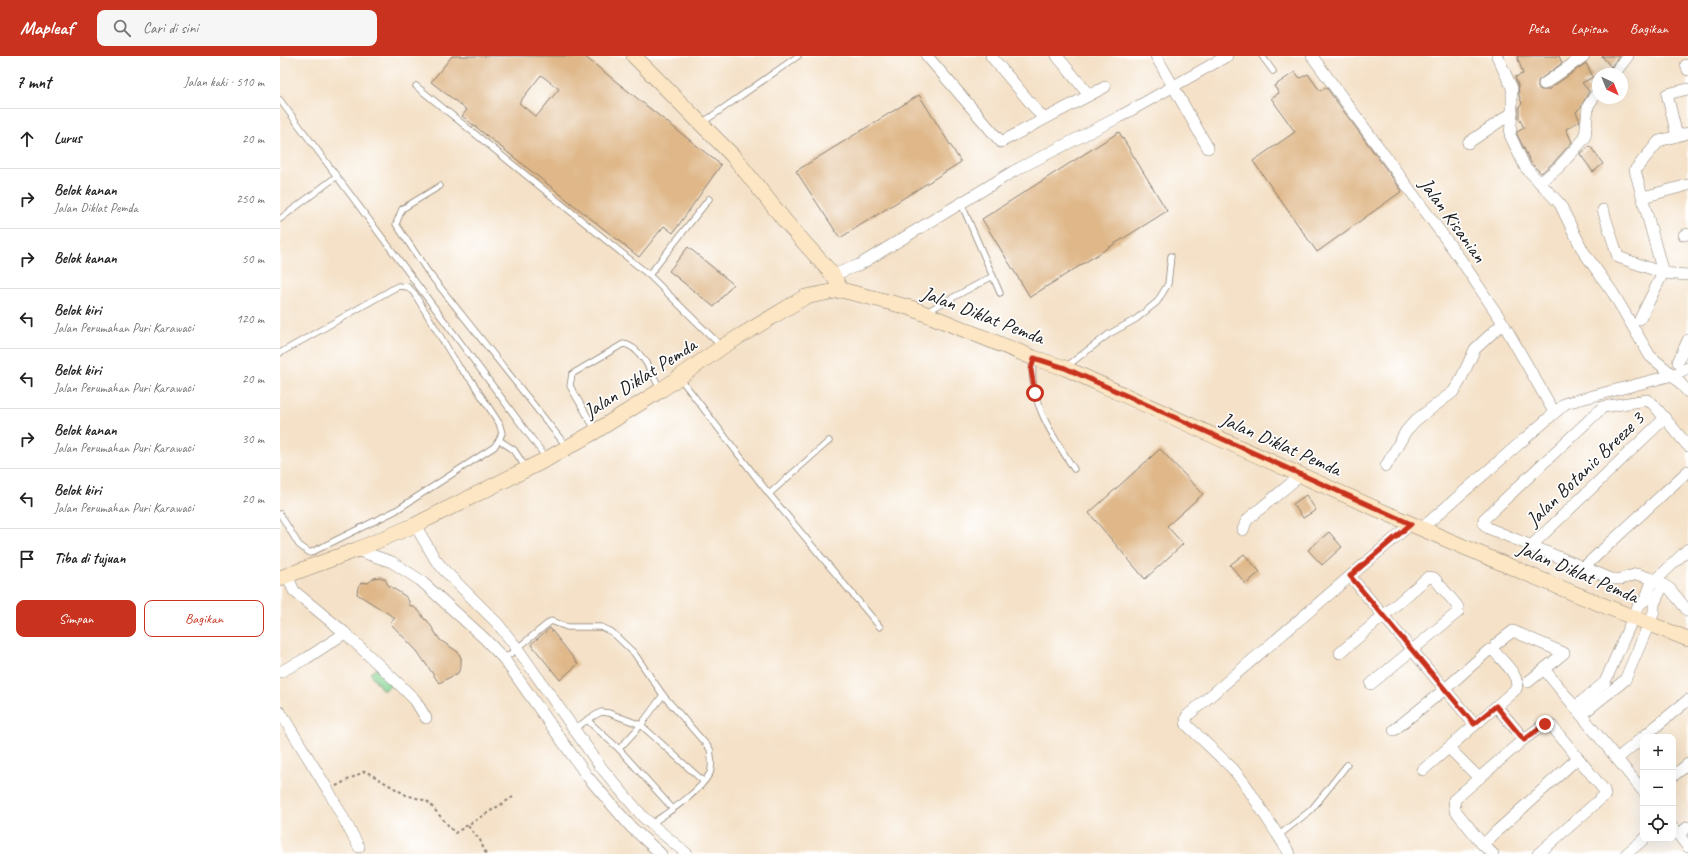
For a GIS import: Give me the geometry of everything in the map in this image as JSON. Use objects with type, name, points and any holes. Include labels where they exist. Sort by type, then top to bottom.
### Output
[{"type":"street","points":[[634,56],[733,156],[785,221],[833,275],[841,290]]},
{"type":"street","points":[[927,56],[1001,142],[1105,87]]},
{"type":"street","points":[[991,56],[1044,119]]},
{"type":"street","points":[[1057,56],[1089,95]]},
{"type":"street","points":[[1156,56],[1208,148]]},
{"type":"street","points":[[833,275],[859,265],[1014,171],[1173,87],[1227,56]]},
{"type":"street","name":"Jalan Kisanian","points":[[1312,56],[1461,260],[1503,323],[1554,412]]},
{"type":"street","points":[[1497,56],[1512,88],[1510,135],[1524,167],[1560,204],[1583,250],[1614,293],[1650,356],[1673,375],[1688,392]]},
{"type":"street","points":[[1544,84],[1584,56]]},
{"type":"street","points":[[1619,68],[1628,56]]},
{"type":"street","points":[[1640,320],[1663,273],[1635,170],[1659,141],[1683,135],[1667,94],[1688,89]]},
{"type":"street","points":[[1540,183],[1560,167],[1585,138],[1588,106],[1592,100]]},
{"type":"street","points":[[1468,143],[1512,113]]},
{"type":"street","points":[[1643,197],[1688,185]]},
{"type":"street","points":[[1604,210],[1618,257],[1663,273],[1688,275]]},
{"type":"street","name":"Jalan Diklat Pemda","points":[[284,576],[356,550],[415,525],[547,459],[596,431],[661,390],[722,347],[805,297],[841,290],[924,313],[1034,358],[1065,368],[1416,526],[1633,618],[1688,639]]},
{"type":"street","points":[[1386,466],[1406,431],[1416,420],[1453,392],[1459,383],[1475,349],[1503,323]]},
{"type":"street","points":[[1678,362],[1688,340]]},
{"type":"street","points":[[1290,854],[1277,836],[1245,784],[1233,769],[1188,725],[1186,719],[1187,716],[1352,578],[1566,403],[1673,375],[1688,368]]},
{"type":"street","points":[[1688,446],[1653,404],[1647,400],[1603,407],[1484,519],[1484,524],[1488,528],[1612,579],[1622,579],[1637,574],[1657,581],[1670,589],[1688,611]]},
{"type":"street","name":"Jalan Botanic Breeze 3","points":[[1530,546],[1665,418]]},
{"type":"street","points":[[1583,568],[1688,471]]},
{"type":"street","points":[[1243,530],[1249,518],[1301,475]]},
{"type":"street","points":[[415,525],[435,559],[444,570],[498,624],[517,648],[600,766],[643,817],[687,854]]},
{"type":"street","points":[[1578,711],[1605,682],[1638,606],[1645,600],[1657,581],[1688,549]]},
{"type":"street","points":[[356,550],[392,562],[420,580],[484,638],[504,659],[588,776],[632,827],[661,854]]},
{"type":"street","points":[[284,576],[294,592],[345,633],[398,683],[415,700],[426,718]]},
{"type":"street","points":[[1340,653],[1428,577],[1434,578],[1456,603],[1458,612],[1371,684]]},
{"type":"street","points":[[1352,578],[1474,724]]},
{"type":"street","points":[[1578,711],[1625,680],[1654,612],[1657,581]]},
{"type":"street","points":[[1496,644],[1513,631],[1564,653],[1528,682]]},
{"type":"street","points":[[280,672],[307,658],[345,633]]},
{"type":"street","points":[[1394,730],[1445,689],[1486,652],[1492,650],[1517,680],[1516,689],[1423,770]]},
{"type":"street","points":[[1544,669],[1640,787]]},
{"type":"street","points":[[1647,734],[1688,700]]},
{"type":"street","points":[[1496,706],[1524,740]]},
{"type":"street","points":[[280,712],[328,790],[359,847]]},
{"type":"street","points":[[1492,854],[1455,810],[1454,805],[1457,796],[1524,740],[1542,726],[1548,724],[1604,790],[1605,795],[1538,854]]},
{"type":"street","points":[[1617,759],[1640,740]]},
{"type":"street","points":[[1449,748],[1479,778]]},
{"type":"street","points":[[1483,845],[1578,758]]},
{"type":"street","points":[[1676,774],[1688,764]]},
{"type":"street","points":[[1688,827],[1676,832],[1688,847]]},
{"type":"street","points":[[1626,854],[1640,842]]},
{"type":"lane","points":[[700,124],[798,56]]},
{"type":"lane","points":[[1262,56],[1274,71]]},
{"type":"lane","points":[[416,86],[649,275],[722,347]]},
{"type":"lane","points":[[280,100],[547,459]]},
{"type":"lane","points":[[280,219],[337,176]]},
{"type":"lane","points":[[440,186],[402,209],[396,224],[428,272],[567,448]]},
{"type":"lane","points":[[649,275],[709,199]]},
{"type":"lane","points":[[961,203],[1000,293]]},
{"type":"lane","points":[[1065,368],[1109,334],[1136,319],[1157,302],[1168,284],[1170,256]]},
{"type":"lane","points":[[924,313],[993,276]]},
{"type":"lane","points":[[280,353],[398,286],[408,287],[414,293],[459,367],[471,380],[499,423],[502,433],[494,447],[395,511],[310,553],[300,545],[280,514]]},
{"type":"lane","points":[[596,431],[570,386],[572,374],[623,344],[629,344],[634,347],[650,369],[661,390]]},
{"type":"lane","points":[[1034,358],[1031,370],[1035,393],[1041,410],[1054,437],[1074,469]]},
{"type":"lane","points":[[679,377],[769,494],[880,627]]},
{"type":"lane","points":[[499,440],[514,450],[527,469]]},
{"type":"lane","points":[[769,494],[829,441]]},
{"type":"lane","points":[[504,659],[551,621],[568,627],[601,627],[612,632],[634,653],[663,695],[710,749],[712,759],[710,772],[689,797],[651,824]]},
{"type":"lane","points":[[619,749],[641,725],[663,695]]},
{"type":"lane","points":[[575,729],[601,712],[609,713],[641,725],[703,781]]},
{"type":"lane","points":[[587,720],[619,749],[673,809]]},
{"type":"lane","points":[[1277,836],[1310,810],[1347,765]]},
{"type":"path","points":[[328,790],[365,771],[406,795],[427,801],[455,833],[513,797]]},
{"type":"path","points":[[468,826],[480,840],[486,854]]},
{"type":"green space","points":[[379,667],[392,685],[383,691],[370,673]]},
{"type":"building","points":[[452,56],[584,56],[721,165],[673,233],[664,226],[639,257],[462,116],[467,110],[431,82]],"holes":[[[541,75],[559,89],[536,117],[519,103]]]},
{"type":"building","points":[[1517,56],[1559,56],[1562,63],[1538,81],[1538,88],[1541,90],[1548,90],[1586,63],[1592,75],[1592,78],[1582,83],[1589,91],[1581,107],[1576,112],[1580,121],[1566,129],[1572,142],[1554,162],[1541,173],[1531,163],[1517,134],[1517,132],[1524,128],[1519,118],[1519,106],[1522,104],[1515,77],[1523,74]]},
{"type":"building","points":[[1602,56],[1619,56],[1611,67]]},
{"type":"building","points":[[1295,72],[1300,78],[1308,74],[1320,91],[1326,87],[1402,191],[1317,252],[1253,161],[1295,132],[1271,98],[1279,93],[1274,86]]},
{"type":"building","points":[[919,95],[961,162],[840,238],[796,171]]},
{"type":"building","points":[[1119,132],[1167,211],[1030,297],[982,219]]},
{"type":"building","points":[[1590,146],[1603,164],[1593,172],[1580,154]]},
{"type":"building","points":[[688,247],[733,284],[714,307],[669,271]]},
{"type":"building","points":[[1160,449],[1203,494],[1167,526],[1183,544],[1145,579],[1089,513]]},
{"type":"building","points":[[1306,495],[1316,510],[1303,518],[1293,504]]},
{"type":"building","points":[[1329,532],[1342,547],[1322,565],[1308,550]]},
{"type":"building","points":[[1244,554],[1260,572],[1246,584],[1230,565]]},
{"type":"building","points":[[380,577],[385,579],[388,585],[405,596],[409,601],[409,605],[421,613],[440,640],[458,652],[461,658],[461,666],[458,673],[439,683],[417,651],[390,623],[395,618],[357,594],[358,587],[362,582],[368,583],[374,578]]},
{"type":"building","points":[[550,628],[578,664],[560,680],[531,644]]},
{"type":"route","points":[[1035,393],[1031,370],[1034,358],[1065,368],[1411,524],[1350,576],[1474,724],[1496,706],[1524,740],[1545,724]]}]
